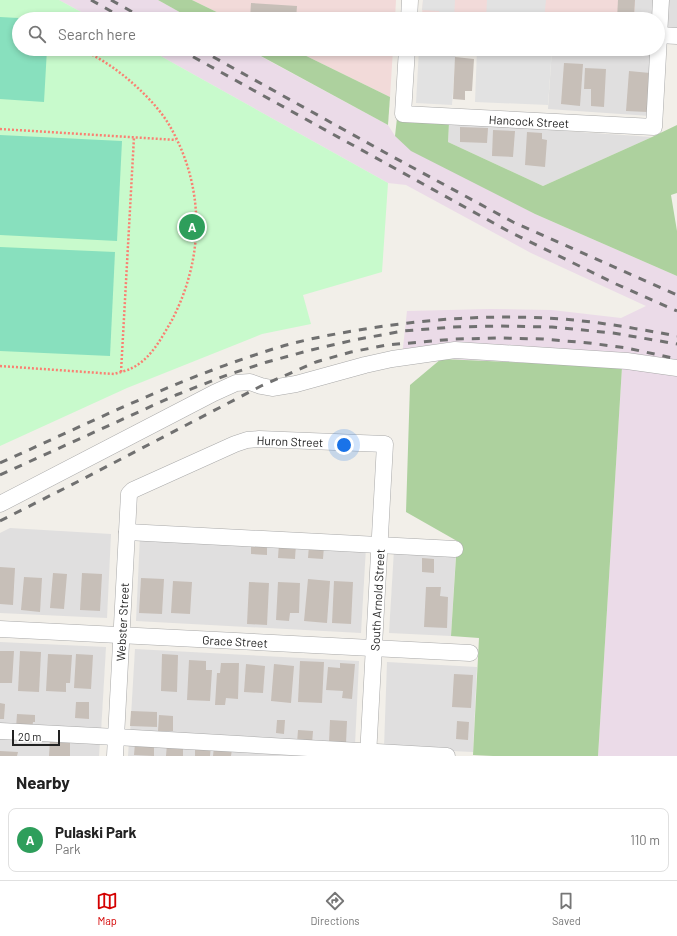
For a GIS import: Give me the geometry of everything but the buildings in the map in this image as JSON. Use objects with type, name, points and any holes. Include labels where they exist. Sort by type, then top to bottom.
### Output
[{"type":"street","points":[[406,0],[410,0],[409,12]]},
{"type":"street","points":[[660,12],[661,0]]},
{"type":"street","points":[[665,35],[677,36]]},
{"type":"street","name":"Hancock Street","points":[[407,56],[403,114],[654,127],[657,56]]},
{"type":"street","points":[[0,504],[236,383],[250,382],[272,388],[296,384],[392,359],[455,350],[627,361],[677,368]]},
{"type":"street","name":"Huron Street","points":[[133,490],[247,440],[259,439],[386,444]]},
{"type":"street","name":"South Arnold Street","points":[[368,754],[386,444]]},
{"type":"street","name":"Webster Street","points":[[115,756],[129,494],[133,490]]},
{"type":"street","points":[[127,532],[455,549]]},
{"type":"street","name":"Grace Street","points":[[0,630],[374,647],[470,653]]},
{"type":"street","points":[[0,731],[116,737],[368,754],[447,756]]},
{"type":"path","points":[[0,366],[114,374],[132,368],[144,360],[156,348],[184,295],[194,255],[196,235],[194,193],[190,173],[183,153],[168,122],[141,90],[107,63],[94,56]]},
{"type":"path","points":[[0,129],[176,140]]},
{"type":"path","points":[[121,372],[134,137]]},
{"type":"shaded area","points":[[59,0],[158,0],[179,12],[81,12]]},
{"type":"shaded area","points":[[192,0],[396,0],[395,12],[217,12]]},
{"type":"shaded area","points":[[423,0],[635,0],[634,12],[422,12]]},
{"type":"shaded area","points":[[423,0],[455,0],[454,12],[422,10]]},
{"type":"shaded area","points":[[487,0],[546,0],[545,12],[486,12]]},
{"type":"shaded area","points":[[635,0],[656,0],[656,12],[634,12]]},
{"type":"shaded area","points":[[664,0],[677,0],[677,29],[665,29],[665,12],[664,12]]},
{"type":"shaded area","points":[[161,56],[260,56],[388,125],[395,136],[535,214],[677,276],[677,756],[598,756],[622,367],[441,359],[401,366],[407,311],[490,309],[552,310],[621,318],[646,306],[531,253],[406,185],[388,183]]},
{"type":"shaded area","points":[[306,56],[393,56],[390,97]]},
{"type":"shaded area","points":[[419,56],[456,56],[452,105],[416,103]]},
{"type":"shaded area","points":[[477,56],[552,56],[548,105],[475,102]]},
{"type":"shaded area","points":[[552,56],[654,56],[650,116],[548,109]]},
{"type":"shaded area","points":[[449,123],[652,137],[543,186],[448,142]]},
{"type":"shaded area","points":[[10,528],[111,534],[107,618],[0,613],[0,533]]},
{"type":"shaded area","points":[[140,536],[366,547],[361,633],[136,621]]},
{"type":"shaded area","points":[[394,550],[456,553],[451,636],[389,633]]},
{"type":"shaded area","points":[[0,642],[106,647],[101,732],[0,727]]},
{"type":"shaded area","points":[[135,649],[359,661],[355,745],[130,733]]},
{"type":"shaded area","points":[[387,662],[477,667],[473,752],[384,748]]},
{"type":"shaded area","points":[[0,735],[100,741],[99,756],[0,756]]},
{"type":"shaded area","points":[[129,741],[354,756],[128,756]]},
{"type":"green space","points":[[0,0],[59,0],[81,12],[12,12],[12,56],[161,56],[388,183],[382,272],[303,295],[311,324],[262,334],[127,388],[0,446]]},
{"type":"green space","points":[[158,0],[192,0],[217,12],[179,12]]},
{"type":"green space","points":[[0,17],[12,18],[12,56],[47,56],[44,102],[0,99]]},
{"type":"green space","points":[[261,56],[306,56],[390,97],[388,125]]},
{"type":"green space","points":[[397,118],[449,123],[448,142],[543,186],[677,125],[677,193],[671,195],[677,231],[677,276],[535,214],[411,151],[395,136]]},
{"type":"green space","points":[[0,135],[122,141],[117,241],[0,235]]},
{"type":"green space","points":[[0,247],[115,252],[110,356],[0,351]]},
{"type":"green space","points":[[441,359],[622,367],[598,756],[473,755],[479,638],[451,636],[457,541],[406,512],[410,385]]},
{"type":"railway","points":[[91,0],[112,12]]},
{"type":"railway","points":[[111,0],[132,12]]},
{"type":"railway","points":[[192,56],[508,231],[616,284],[677,311]]},
{"type":"railway","points":[[212,56],[513,222],[677,295]]},
{"type":"railway","points":[[0,463],[130,404],[230,363],[275,348],[331,335],[405,323],[483,317],[510,317],[576,320],[677,336]]},
{"type":"railway","points":[[0,475],[176,395],[227,375],[267,362],[354,340],[403,331],[453,327],[499,326],[552,327],[613,333],[677,344]]},
{"type":"railway","points":[[0,521],[261,386],[316,362],[351,352],[387,345],[455,339],[500,338],[543,339],[589,343],[627,348],[677,359]]},
{"type":"place","name":"Pulaski Park","points":[[192,227]]}]
